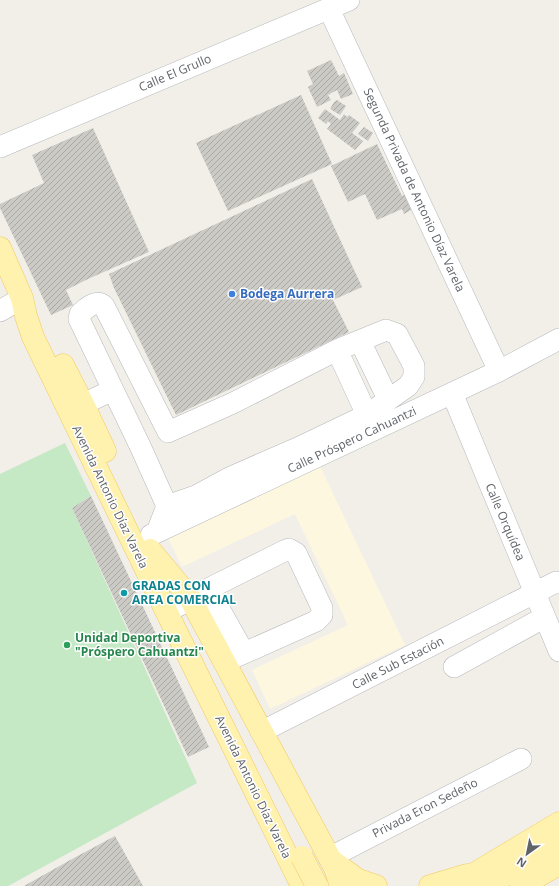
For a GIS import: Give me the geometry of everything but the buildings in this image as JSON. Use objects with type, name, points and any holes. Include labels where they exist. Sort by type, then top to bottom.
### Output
[{"type":"main road","name":"Avenida Antonio Díaz Varela","points":[[0,248],[22,298],[33,337],[186,603]]},
{"type":"main road","name":"Avenida Antonio Díaz Varela","points":[[22,298],[36,312],[150,540],[186,603],[297,860]]},
{"type":"main road","points":[[186,603],[224,662],[335,871]]},
{"type":"main road","points":[[186,603],[182,676],[286,886]]},
{"type":"main road","points":[[430,886],[481,879],[559,823]]},
{"type":"main road","points":[[454,886],[481,879],[559,845]]},
{"type":"main road","points":[[297,860],[302,886]]},
{"type":"main road","points":[[297,860],[315,886],[335,871],[342,869],[358,880],[376,886]]},
{"type":"main road","points":[[521,886],[559,864]]},
{"type":"main road","points":[[547,886],[559,879]]},
{"type":"street","name":"Calle El Grullo","points":[[0,147],[349,0]]},
{"type":"street","name":"Segunda Privada de Antonio Díaz Varela","points":[[329,9],[499,370]]},
{"type":"street","points":[[0,311],[22,298]]},
{"type":"street","points":[[150,540],[167,506],[196,496],[231,477],[302,446],[367,414],[408,386],[414,377],[414,366],[397,334],[386,330],[337,350],[233,403],[168,432],[104,306],[100,303],[96,303],[84,310],[80,314],[79,319],[167,506]]},
{"type":"street","name":"Calle Próspero Cahuantzi","points":[[150,540],[499,370],[559,339]]},
{"type":"street","points":[[360,341],[388,399]]},
{"type":"street","points":[[337,350],[367,414]]},
{"type":"street","points":[[83,404],[113,390]]},
{"type":"street","name":"Calle Orquídea","points":[[452,393],[559,650]]},
{"type":"street","points":[[224,662],[316,621],[322,615],[322,608],[296,553],[289,549],[186,603],[244,653]]},
{"type":"street","name":"Calle Sub Estación","points":[[261,732],[556,582],[559,583]]},
{"type":"street","points":[[454,667],[545,618]]},
{"type":"street","name":"Privada Eron Sedeño","points":[[335,871],[521,759]]},
{"type":"shaded area","points":[[319,464],[405,645],[270,709],[252,670],[348,625],[295,514],[182,567],[167,536]]},
{"type":"green space","name":"Unidad Deportiva \"Próspero Cahuantzi\"","points":[[65,443],[91,496],[72,508],[197,783],[8,886],[0,886],[0,474]]},
{"type":"place","name":"Bodega Aurrera","points":[[232,294]]},
{"type":"place","name":"GRADAS CON AREA COMERCIAL","points":[[124,593]]},
{"type":"place","name":"Unidad Deportiva \"Próspero Cahuantzi\"","points":[[67,645]]}]
